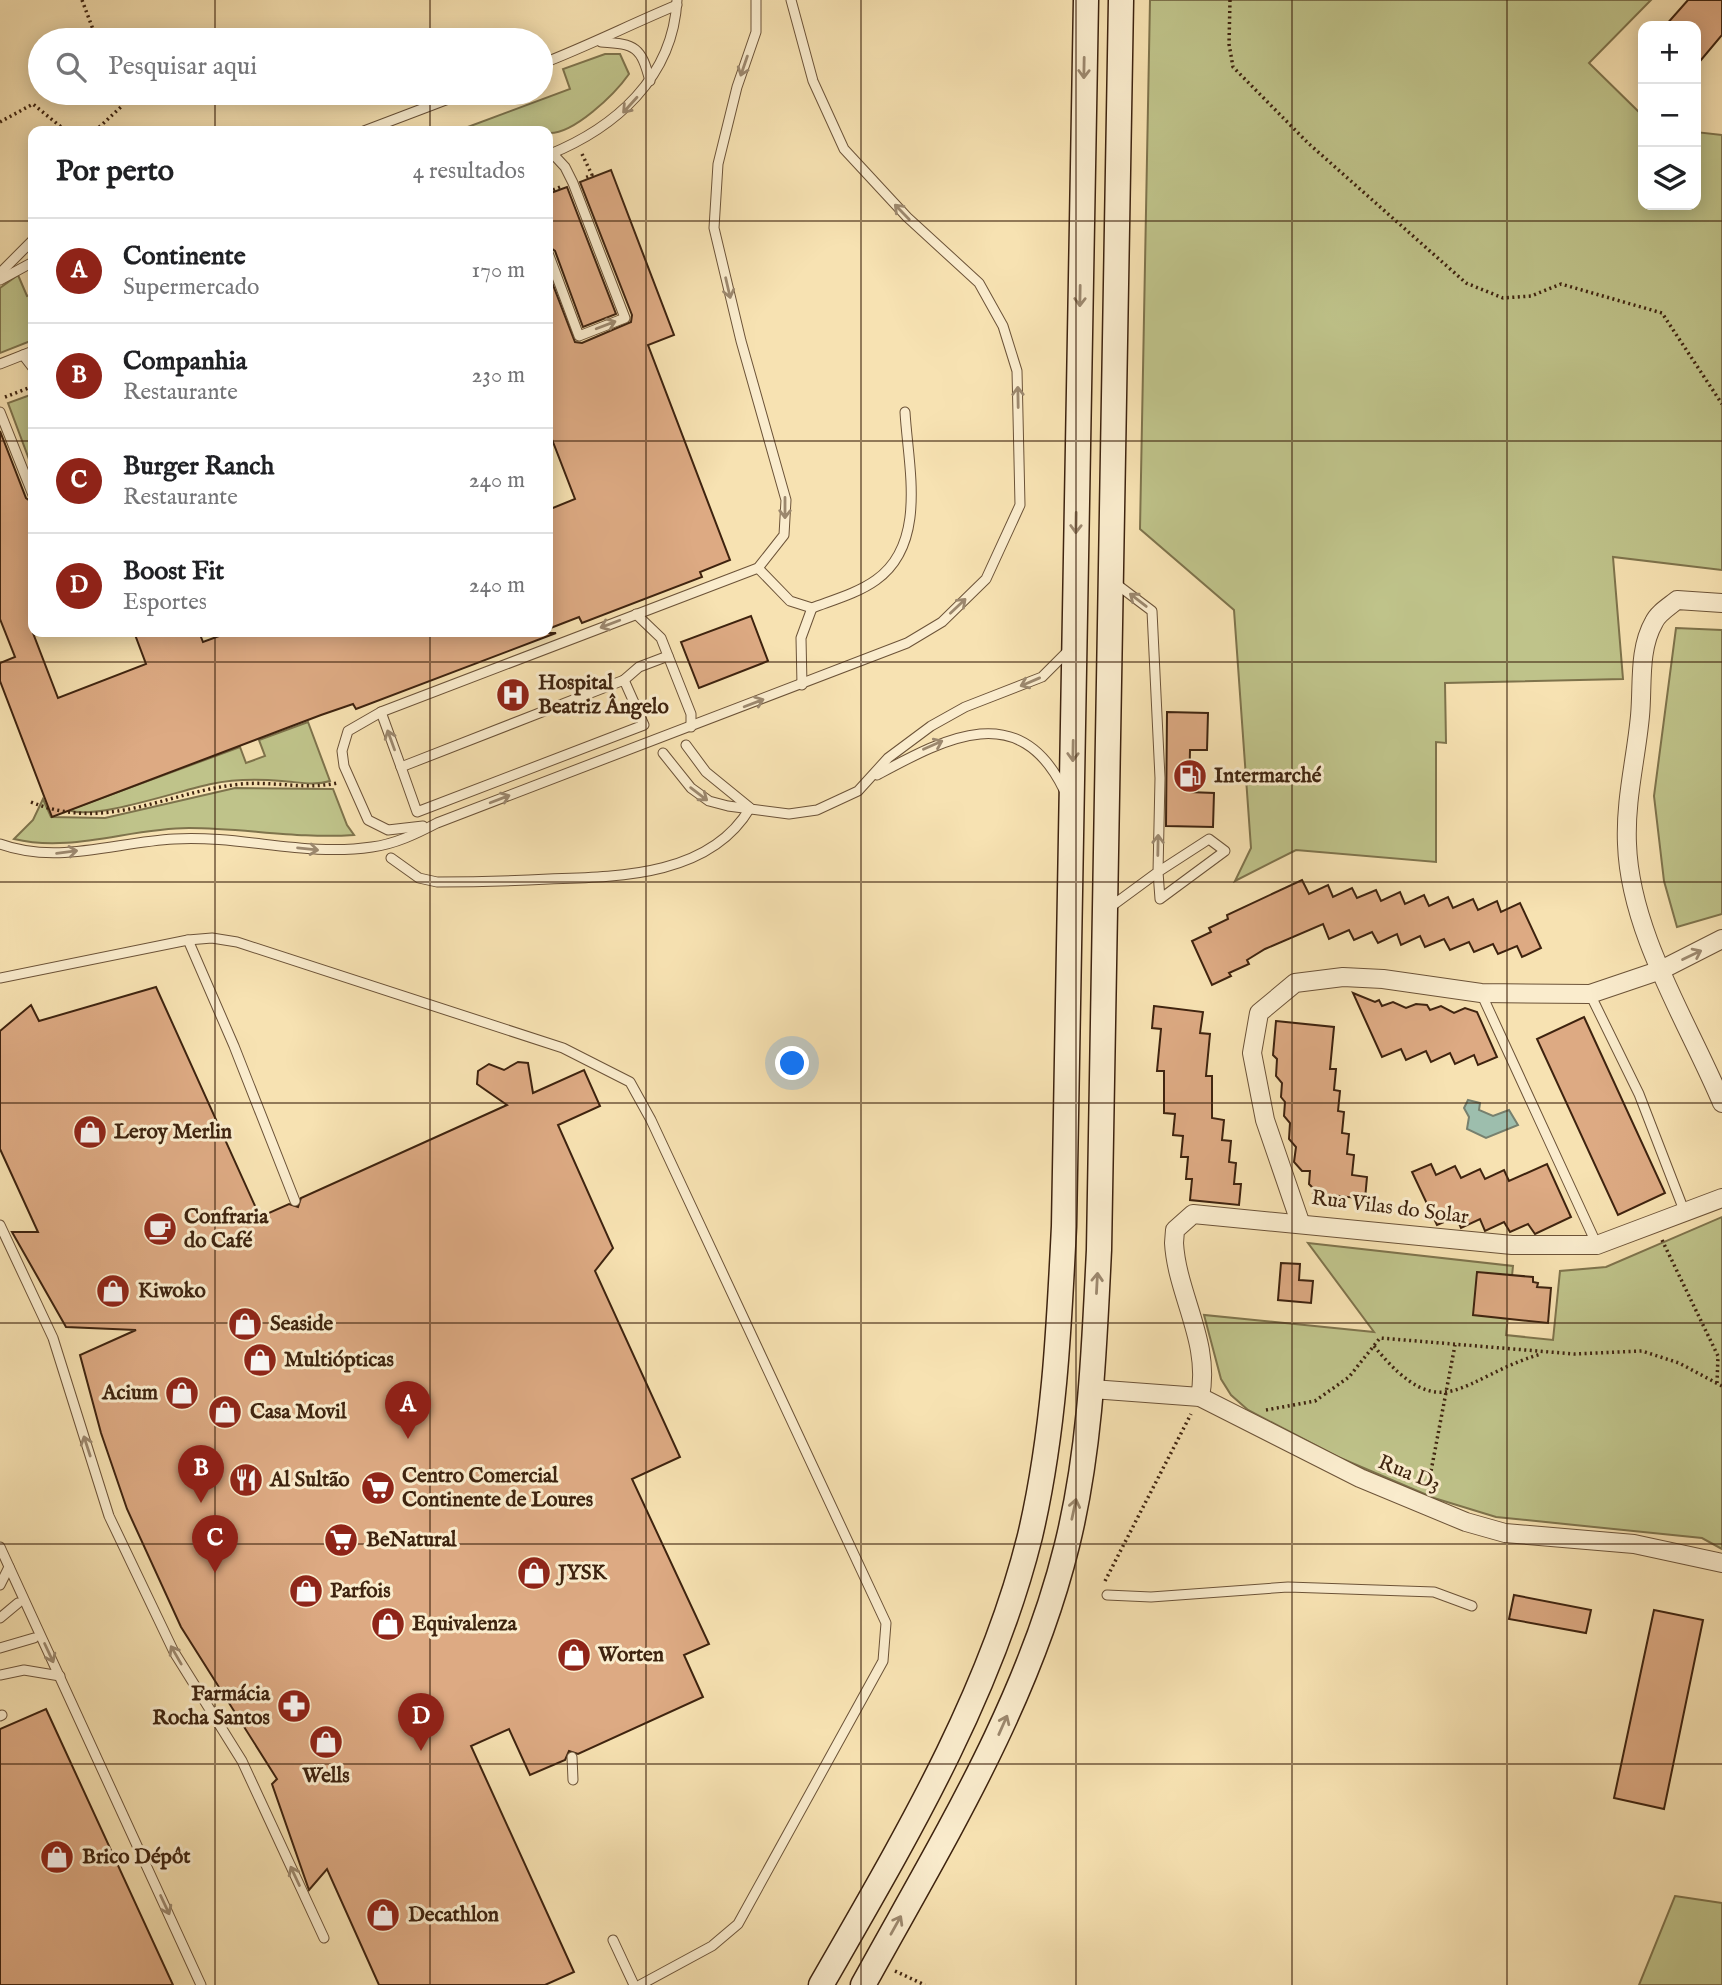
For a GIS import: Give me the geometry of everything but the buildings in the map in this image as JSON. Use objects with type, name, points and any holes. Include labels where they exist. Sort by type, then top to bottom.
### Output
[{"type":"main road","points":[[821,1985],[893,1858],[965,1718],[990,1662],[1018,1580],[1040,1492],[1058,1359],[1064,1226],[1086,0]]},
{"type":"main road","points":[[863,1985],[1002,1729],[1038,1640],[1069,1533],[1080,1482],[1092,1388],[1099,1251],[1121,0]]},
{"type":"street","points":[[1722,603],[1677,600],[1654,620],[1644,649],[1640,718],[1630,774],[1626,844],[1637,909],[1661,970],[1722,1103]]},
{"type":"street","name":"Rua Vilas do Solar","points":[[1722,939],[1661,970],[1590,994],[1481,993],[1383,979],[1343,977],[1295,983],[1259,1013],[1252,1053],[1262,1107],[1300,1222],[1512,1245],[1597,1245],[1722,1198]]},
{"type":"street","points":[[1200,1396],[1204,1374],[1175,1251],[1175,1230],[1185,1219],[1203,1213],[1300,1222]]},
{"type":"street","name":"Rua D3","points":[[1092,1388],[1200,1396],[1360,1478],[1424,1505],[1505,1533],[1634,1544],[1722,1563]]},
{"type":"lane","points":[[436,823],[398,831],[377,827],[362,810],[350,780],[342,751],[348,731],[381,712],[758,568],[785,535],[786,500],[741,341],[714,228],[718,164],[737,87],[756,32],[756,0]]},
{"type":"lane","points":[[0,844],[27,852],[58,854],[135,842],[206,839],[328,851],[373,847],[404,839],[436,823],[906,643],[942,622],[986,579],[1020,505],[1017,371],[1003,326],[979,283],[906,217],[844,149],[813,81],[792,0]]},
{"type":"lane","points":[[553,59],[599,41],[677,2]]},
{"type":"lane","points":[[553,153],[600,131],[623,113],[650,80],[671,31],[677,2]]},
{"type":"lane","points":[[599,41],[626,43],[637,48],[644,59],[650,80]]},
{"type":"lane","points":[[377,126],[432,105]]},
{"type":"lane","points":[[553,157],[565,167],[573,183],[625,318],[579,336],[553,266]]},
{"type":"lane","points":[[0,273],[28,245]]},
{"type":"lane","points":[[0,280],[28,265]]},
{"type":"lane","points":[[0,365],[28,353]]},
{"type":"lane","points":[[23,355],[28,362]]},
{"type":"lane","points":[[0,412],[28,475]]},
{"type":"lane","points":[[758,568],[790,601],[812,608],[875,581],[891,568],[902,551],[909,531],[905,412]]},
{"type":"lane","points":[[1105,911],[1158,872],[1209,839],[1224,851],[1160,899],[1158,872],[1160,778],[1152,611],[1111,579]]},
{"type":"lane","points":[[802,685],[801,638],[812,608]]},
{"type":"lane","points":[[636,614],[654,628],[668,656],[691,714],[691,727]]},
{"type":"lane","points":[[873,777],[888,758],[944,718],[1042,677],[1068,651],[1074,634]]},
{"type":"lane","points":[[401,767],[624,680],[639,667],[668,656]]},
{"type":"lane","points":[[381,712],[417,812],[644,725],[624,680]]},
{"type":"lane","points":[[663,753],[691,788],[709,801],[789,814],[817,810],[844,799],[873,777],[939,742],[985,733],[1010,737],[1031,747],[1056,773],[1072,805]]},
{"type":"lane","points":[[686,745],[706,772],[750,808]]},
{"type":"lane","points":[[391,858],[419,878],[437,882],[624,876],[661,869],[694,856],[738,828],[750,808]]},
{"type":"lane","points":[[0,978],[188,940],[212,938],[237,942],[563,1048],[630,1082],[651,1120],[887,1622],[883,1661],[738,1924],[712,1945],[640,1985]]},
{"type":"lane","points":[[188,940],[234,1045],[295,1201]]},
{"type":"lane","points":[[1481,993],[1597,1245]]},
{"type":"lane","points":[[1590,994],[1639,1094],[1685,1213]]},
{"type":"lane","points":[[0,1225],[53,1338],[110,1516],[174,1652],[242,1761],[324,1938]]},
{"type":"lane","points":[[0,1547],[201,1985]]},
{"type":"lane","points":[[0,1586],[9,1567]]},
{"type":"lane","points":[[1107,1595],[1151,1597],[1289,1587],[1434,1592],[1472,1606]]},
{"type":"lane","points":[[0,1618],[18,1603]]},
{"type":"lane","points":[[0,1648],[34,1639]]},
{"type":"lane","points":[[0,1675],[24,1670],[60,1676]]},
{"type":"lane","points":[[572,1757],[573,1780]]},
{"type":"lane","points":[[613,1940],[634,1985]]},
{"type":"path","points":[[82,0],[92,28]]},
{"type":"path","points":[[1230,0],[1228,44],[1233,67],[1307,143],[1466,283],[1503,298],[1531,296],[1561,284],[1662,313],[1722,404]]},
{"type":"path","points":[[0,122],[31,105]]},
{"type":"path","points":[[34,105],[60,126]]},
{"type":"path","points":[[100,126],[122,105]]},
{"type":"path","points":[[581,179],[592,175],[582,152]]},
{"type":"path","points":[[553,190],[562,187]]},
{"type":"path","points":[[5,397],[28,388]]},
{"type":"path","points":[[31,802],[54,812],[92,815],[224,786],[265,783],[320,787],[350,780]]},
{"type":"path","points":[[1654,1224],[1718,1356],[1720,1384]]},
{"type":"path","points":[[1250,1421],[1269,1408],[1315,1401],[1349,1377],[1380,1338],[1545,1353],[1642,1351],[1679,1363],[1720,1384]]},
{"type":"path","points":[[1424,1505],[1455,1345]]},
{"type":"path","points":[[1374,1346],[1412,1385],[1445,1394],[1458,1391],[1517,1361],[1545,1353]]},
{"type":"path","points":[[1107,1595],[1102,1587],[1200,1396]]},
{"type":"path","points":[[876,1962],[925,1985]]},
{"type":"green space","points":[[1150,0],[1651,0],[1589,63],[1638,111],[1638,210],[1701,210],[1701,133],[1722,135],[1722,570],[1613,557],[1623,679],[1445,683],[1446,743],[1436,742],[1436,862],[1296,850],[1235,881],[1251,848],[1234,610],[1140,529]]},
{"type":"green space","points":[[605,54],[620,54],[629,74],[593,112],[558,132],[553,132],[553,126],[470,126],[527,105],[553,105],[553,95],[570,89],[563,69]]},
{"type":"green space","points":[[18,275],[28,296],[28,342],[0,353],[0,288]]},
{"type":"green space","points":[[28,396],[28,457],[8,403]]},
{"type":"green space","points":[[1676,628],[1722,630],[1722,914],[1677,927],[1664,881],[1654,796]]},
{"type":"green space","points":[[308,722],[330,781],[228,781],[117,808],[81,812],[69,810],[240,747],[246,763],[265,756],[259,740]]},
{"type":"green space","points":[[235,788],[333,789],[347,825],[354,835],[312,836],[189,828],[79,842],[36,843],[14,839],[33,820],[43,799],[51,817],[105,818]]},
{"type":"green space","points":[[1722,1217],[1722,1549],[1702,1538],[1496,1517],[1434,1498],[1338,1457],[1248,1410],[1231,1395],[1221,1379],[1204,1315],[1374,1332],[1308,1243],[1513,1266],[1506,1335],[1553,1340],[1560,1271],[1606,1267]]},
{"type":"green space","points":[[1675,1896],[1722,1903],[1722,1985],[1639,1985]]},
{"type":"shaded area","points":[[1468,1100],[1480,1103],[1479,1110],[1493,1116],[1509,1110],[1518,1125],[1486,1138],[1467,1129],[1469,1117],[1464,1108]]},
{"type":"place","name":"Hospital Beatriz Ângelo","points":[[513,695]]},
{"type":"place","name":"Intermarché","points":[[1190,776]]},
{"type":"place","name":"Leroy Merlin","points":[[90,1132]]},
{"type":"place","name":"Confraria do Café","points":[[160,1229]]},
{"type":"place","name":"Kiwoko","points":[[113,1291]]},
{"type":"place","name":"Seaside","points":[[245,1324]]},
{"type":"place","name":"Multiópticas","points":[[260,1360]]},
{"type":"place","name":"Acium","points":[[182,1393]]},
{"type":"place","name":"Casa Movil","points":[[225,1412]]},
{"type":"place","name":"Continente","points":[[408,1439]]},
{"type":"place","name":"Al Sultão","points":[[246,1480]]},
{"type":"place","name":"Centro Comercial Continente de Loures","points":[[378,1488]]},
{"type":"place","name":"Companhia","points":[[201,1503]]},
{"type":"place","name":"BeNatural","points":[[341,1540]]},
{"type":"place","name":"Burger Ranch","points":[[215,1573]]},
{"type":"place","name":"JYSK","points":[[534,1573]]},
{"type":"place","name":"Parfois","points":[[306,1591]]},
{"type":"place","name":"Equivalenza","points":[[388,1624]]},
{"type":"place","name":"Worten","points":[[574,1655]]},
{"type":"place","name":"Farmácia Rocha Santos","points":[[294,1706]]},
{"type":"place","name":"Wells","points":[[326,1742]]},
{"type":"place","name":"Boost Fit","points":[[421,1751]]},
{"type":"place","name":"Brico Dépôt","points":[[57,1857]]},
{"type":"place","name":"Decathlon","points":[[383,1915]]}]
